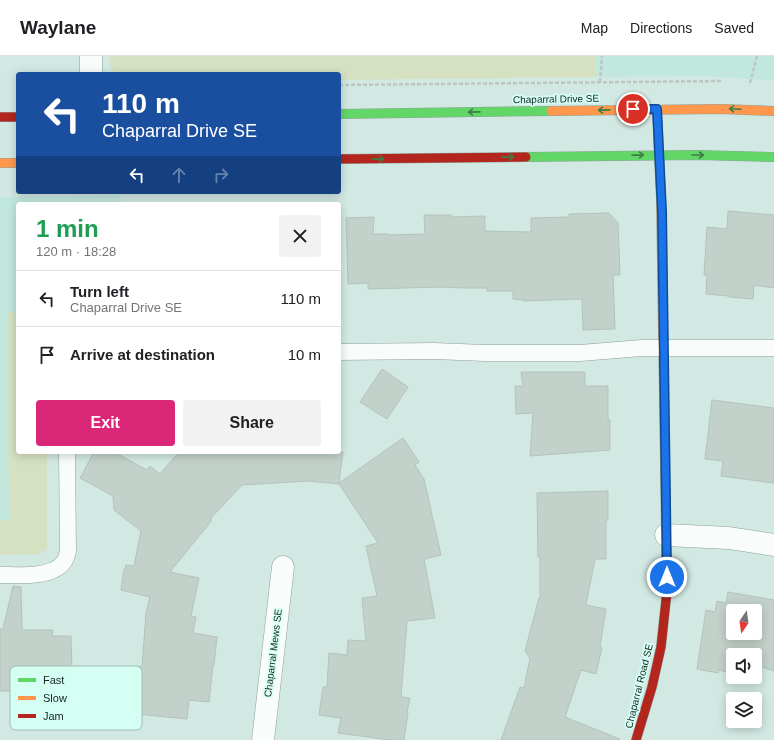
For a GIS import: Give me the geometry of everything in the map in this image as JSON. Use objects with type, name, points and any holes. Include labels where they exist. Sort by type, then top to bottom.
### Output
[{"type":"street","points":[[91,56],[91,72]]},
{"type":"street","name":"Chaparral Drive SE","points":[[341,114],[657,109],[774,111]]},
{"type":"street","name":"Chaparral Road SE","points":[[636,740],[652,687],[661,647],[667,591],[662,212],[657,109]]},
{"type":"street","points":[[0,118],[16,118]]},
{"type":"street","points":[[341,159],[659,155],[774,157]]},
{"type":"street","points":[[0,164],[16,163]]},
{"type":"street","points":[[666,535],[729,538],[774,545]]},
{"type":"street","name":"Chaparral Mews SE","points":[[263,740],[283,567]]},
{"type":"lane","points":[[341,352],[434,351],[485,353],[580,353],[623,349],[774,348]]},
{"type":"lane","points":[[0,575],[44,574],[54,570],[63,563],[68,551],[67,454]]},
{"type":"path","points":[[600,82],[602,56]]},
{"type":"path","points":[[757,56],[750,83],[757,83]]},
{"type":"path","points":[[341,85],[729,82]]},
{"type":"shaded area","points":[[110,56],[596,56],[595,77],[341,80],[341,72],[113,72],[110,64]]},
{"type":"shaded area","points":[[596,56],[774,56],[774,80],[705,76],[595,77]]},
{"type":"shaded area","points":[[121,195],[121,202],[16,202],[16,454],[47,454],[47,549],[38,554],[0,555],[0,197]]},
{"type":"shaded area","points":[[9,310],[16,315],[16,454],[47,454],[47,549],[38,554],[0,555],[0,520],[9,520],[7,314]]},
{"type":"building","points":[[728,211],[774,215],[774,288],[754,285],[753,299],[706,294],[707,275],[704,275],[707,227],[727,229]]},
{"type":"building","points":[[609,213],[618,223],[620,275],[613,275],[615,329],[583,330],[582,299],[523,301],[513,299],[513,291],[487,291],[487,288],[441,287],[368,289],[368,283],[348,284],[346,218],[374,217],[373,234],[389,235],[425,234],[424,215],[452,215],[452,217],[485,216],[485,231],[531,232],[531,218],[569,217],[569,214]]},
{"type":"building","points":[[382,369],[408,387],[387,419],[360,402]]},
{"type":"building","points":[[521,372],[585,372],[585,386],[608,386],[610,450],[530,456],[533,413],[516,414],[515,386],[523,386]]},
{"type":"building","points":[[712,400],[774,408],[774,483],[721,476],[723,461],[705,459]]},
{"type":"building","points":[[403,438],[419,462],[415,465],[424,479],[441,555],[424,559],[435,618],[407,621],[401,697],[410,698],[404,740],[390,740],[338,733],[341,718],[319,715],[323,687],[327,687],[329,653],[347,655],[348,640],[366,641],[362,598],[377,596],[366,546],[378,543],[339,484],[308,481],[242,485],[210,519],[212,520],[170,572],[199,578],[191,616],[196,617],[193,633],[217,637],[209,702],[189,700],[187,719],[142,714],[142,667],[146,613],[150,597],[121,590],[126,565],[134,566],[141,531],[114,510],[113,496],[80,478],[93,454],[118,454],[147,470],[150,466],[160,474],[177,454],[341,454],[341,452],[343,452],[339,483]]},
{"type":"building","points":[[608,491],[606,559],[595,559],[586,605],[606,609],[600,646],[602,647],[596,674],[581,670],[565,717],[620,739],[501,740],[520,687],[524,688],[530,658],[525,651],[540,598],[537,493]]},
{"type":"building","points":[[13,586],[21,587],[22,630],[53,630],[52,636],[71,636],[72,666],[10,666],[10,691],[0,691],[0,629],[3,629]]},
{"type":"building","points":[[728,592],[774,600],[774,671],[762,667],[762,648],[726,648],[726,672],[718,670],[718,673],[697,669],[706,610],[715,612],[717,601],[726,603]]},
{"type":"traffic: fast","points":[[657,109],[661,198]]},
{"type":"traffic: fast","points":[[341,114],[551,111]]},
{"type":"traffic: fast","points":[[526,157],[697,155],[774,157]]},
{"type":"traffic: slow","points":[[551,111],[721,109],[774,111]]},
{"type":"traffic: slow","points":[[0,163],[16,163]]},
{"type":"traffic: slow","points":[[661,198],[666,527]]},
{"type":"traffic: jam","points":[[0,117],[16,117]]},
{"type":"traffic: jam","points":[[341,159],[526,157]]},
{"type":"traffic: jam","points":[[636,740],[652,687],[661,647],[667,591],[666,527]]},
{"type":"route","points":[[633,109],[657,109],[662,212],[667,577]]}]
